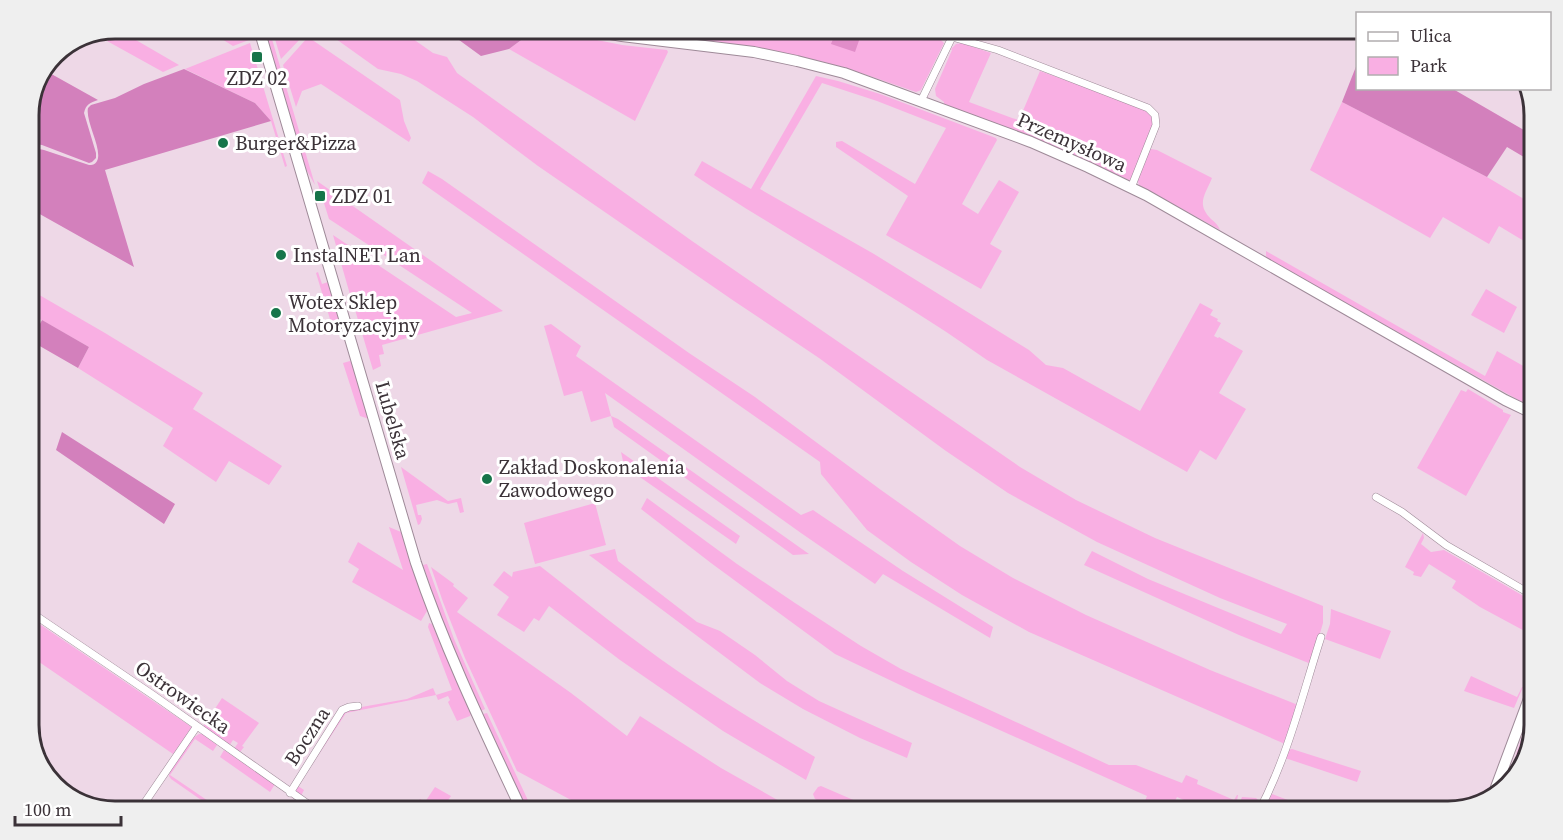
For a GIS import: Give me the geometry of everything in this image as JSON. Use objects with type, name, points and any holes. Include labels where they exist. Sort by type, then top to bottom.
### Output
[{"type":"main road","name":"Lubelska","points":[[262,39],[416,563],[452,659],[517,801]]},
{"type":"main road","name":"Przemysłowa","points":[[647,39],[754,52],[797,61],[867,81],[1039,145],[1131,188],[1211,231],[1524,409]]},
{"type":"main road","name":"Przemysłowa","points":[[1505,400],[1524,414]]},
{"type":"main road","points":[[1498,782],[1524,712]]},
{"type":"street","points":[[921,102],[951,39]]},
{"type":"street","points":[[959,39],[998,50],[1148,108],[1155,115],[1156,126],[1131,188]]},
{"type":"street","points":[[1376,497],[1402,512],[1446,545],[1524,590]]},
{"type":"street","name":"Ostrowiecka","points":[[39,618],[302,801]]},
{"type":"street","points":[[1264,801],[1300,708],[1321,637]]},
{"type":"street","name":"Boczna","points":[[290,793],[342,710],[358,706]]},
{"type":"street","points":[[146,801],[197,726]]},
{"type":"green space","points":[[134,39],[179,65],[163,72],[105,40]]},
{"type":"green space","points":[[222,39],[249,39],[249,40],[233,46]]},
{"type":"green space","points":[[267,39],[272,39],[315,185],[306,169]]},
{"type":"green space","points":[[275,39],[300,39],[281,59]]},
{"type":"green space","points":[[306,39],[311,39],[400,100],[404,121],[411,138],[409,142],[321,84],[302,91],[296,107],[283,65]]},
{"type":"green space","points":[[336,39],[413,39],[433,53],[447,57],[457,73],[692,241],[1020,467],[1076,500],[1155,538],[1323,606],[1323,623],[1311,664],[1239,635],[1084,565],[1092,551],[1148,579],[1281,634],[1287,624],[1220,598],[1097,542],[1008,493],[946,451],[819,358],[538,166],[473,117],[417,81],[401,74],[378,69]]},
{"type":"green space","points":[[522,39],[592,39],[667,50],[668,52],[635,121],[509,49]]},
{"type":"green space","points":[[686,39],[940,39],[944,43],[921,90],[916,92],[824,62],[765,49]]},
{"type":"green space","points":[[250,43],[287,166],[285,167],[271,121],[255,103],[185,69]]},
{"type":"green space","points":[[962,43],[991,53],[969,102],[1012,118],[1019,120],[1040,71],[1144,108],[1152,115],[1154,124],[1132,179],[1125,179],[1054,146],[944,104],[936,96],[935,89],[951,49],[956,44]]},
{"type":"green space","points":[[816,76],[880,94],[996,138],[997,140],[962,204],[978,214],[999,180],[1019,192],[990,244],[1002,251],[981,289],[886,235],[908,196],[836,147],[836,142],[842,141],[915,184],[946,128],[877,101],[822,83],[760,189],[874,254],[1029,350],[1046,365],[1063,368],[1140,411],[1200,303],[1213,310],[1210,315],[1221,323],[1214,336],[1243,351],[1219,393],[1246,409],[1216,460],[1200,450],[1187,472],[987,360],[915,312],[694,175],[702,161],[751,189]]},
{"type":"green space","points":[[1342,102],[1487,177],[1524,199],[1524,241],[1499,226],[1489,244],[1443,217],[1430,238],[1310,170]]},
{"type":"green space","points":[[1151,149],[1212,178],[1203,204],[1206,214],[1220,230],[1139,185],[1137,178]]},
{"type":"green space","points":[[428,171],[755,397],[960,546],[1013,578],[1086,615],[1210,670],[1298,705],[1285,744],[1029,632],[962,595],[911,562],[867,530],[821,474],[820,462],[422,183]]},
{"type":"green space","points":[[317,181],[503,311],[382,345],[384,354],[379,355],[381,366],[373,370],[353,303],[360,301],[358,295],[351,298],[333,235],[456,317],[472,313],[329,219]]},
{"type":"green space","points":[[1266,251],[1485,376],[1497,351],[1524,366],[1524,403],[1268,259]]},
{"type":"green space","points":[[318,272],[322,284],[328,282],[340,323],[339,327],[333,329],[316,273]]},
{"type":"green space","points":[[1486,289],[1517,307],[1504,333],[1471,315]]},
{"type":"green space","points":[[39,295],[203,393],[193,409],[282,466],[269,485],[229,461],[216,482],[163,446],[173,428],[78,368],[89,347],[39,319]]},
{"type":"green space","points":[[551,324],[581,346],[576,356],[801,515],[813,510],[903,571],[993,627],[990,638],[883,574],[875,584],[605,393],[611,416],[591,422],[582,391],[564,396],[544,326]]},
{"type":"green space","points":[[350,361],[369,419],[360,416],[343,363]]},
{"type":"green space","points":[[1468,389],[1511,415],[1466,496],[1417,468],[1461,390],[1466,392]]},
{"type":"green space","points":[[611,416],[809,554],[793,555],[614,427]]},
{"type":"green space","points":[[621,452],[740,536],[736,544],[624,466]]},
{"type":"green space","points":[[401,467],[448,501],[461,498],[464,512],[460,513],[457,502],[448,504],[437,500],[416,505],[418,515],[421,515],[422,519],[418,525]]},
{"type":"green space","points":[[647,498],[737,564],[861,646],[901,669],[1109,765],[1136,765],[1182,783],[1186,775],[1198,780],[1197,784],[1234,800],[1238,795],[1237,801],[1186,801],[1177,797],[1175,801],[1145,801],[1147,796],[835,654],[641,509]]},
{"type":"green space","points":[[595,503],[606,545],[535,564],[524,523]]},
{"type":"green space","points":[[389,527],[402,534],[426,606],[427,611],[421,621],[352,582],[359,569],[348,562],[358,542],[403,570]]},
{"type":"green space","points":[[1423,533],[1424,538],[1421,544],[1431,552],[1444,550],[1524,596],[1524,631],[1480,607],[1452,588],[1456,581],[1429,564],[1421,577],[1413,575],[1414,572],[1405,567]]},
{"type":"green space","points":[[615,549],[618,561],[697,622],[720,631],[787,681],[819,701],[912,743],[907,758],[860,738],[803,709],[760,683],[589,555]]},
{"type":"green space","points":[[427,564],[454,639],[485,709],[481,711],[444,625],[423,565]]},
{"type":"green space","points":[[540,566],[679,672],[746,716],[815,757],[806,780],[723,731],[620,660],[549,606],[539,621],[534,618],[524,632],[497,615],[509,597],[493,585],[504,571],[512,577],[513,572]]},
{"type":"green space","points":[[431,567],[468,598],[457,612],[627,736],[640,716],[721,768],[779,801],[572,801],[517,771],[465,658]]},
{"type":"green space","points":[[1331,609],[1391,631],[1380,659],[1325,639],[1330,624]]},
{"type":"green space","points":[[429,623],[432,624],[470,716],[457,721],[448,702],[450,700],[448,696],[438,700],[436,695],[452,690],[428,627]]},
{"type":"green space","points":[[39,624],[193,728],[173,754],[39,662]]},
{"type":"green space","points":[[1471,676],[1517,697],[1523,687],[1514,708],[1464,691]]},
{"type":"green space","points":[[433,688],[436,695],[346,713],[304,777],[343,713],[350,709],[407,699]]},
{"type":"green space","points":[[222,698],[259,723],[240,752],[234,749],[238,743],[233,740],[229,746],[203,727]]},
{"type":"green space","points":[[487,713],[528,801],[523,801],[483,714]]},
{"type":"green space","points":[[1524,732],[1523,740],[1515,761]]},
{"type":"green space","points":[[203,734],[217,745],[213,751],[195,739],[170,775],[208,801],[203,801],[169,776],[193,738]]},
{"type":"green space","points":[[1292,749],[1361,771],[1357,782],[1285,758],[1288,750]]},
{"type":"green space","points":[[224,750],[275,784],[270,792],[220,757]]},
{"type":"green space","points":[[298,786],[304,790],[301,796],[296,793]]},
{"type":"green space","points":[[821,786],[856,801],[819,801],[813,794]]},
{"type":"green space","points":[[435,787],[451,796],[448,801],[426,801]]},
{"type":"green space","points":[[1272,794],[1291,801],[1268,801]]},
{"type":"green space","points":[[1242,797],[1256,798],[1259,801],[1240,801]]},
{"type":"shaded area","points":[[458,39],[522,39],[509,49],[481,56]]},
{"type":"shaded area","points":[[833,39],[860,39],[855,52],[831,44]]},
{"type":"shaded area","points":[[1356,67],[1356,90],[1455,90],[1524,130],[1524,157],[1507,147],[1487,177],[1342,102]]},
{"type":"shaded area","points":[[184,69],[255,103],[271,121],[105,170],[134,267],[39,214],[39,149],[89,165],[94,164],[97,161],[98,150],[89,120],[88,108]]},
{"type":"shaded area","points":[[52,74],[98,100],[89,104],[84,113],[96,153],[96,158],[92,162],[89,163],[39,145],[39,110],[42,95]]},
{"type":"shaded area","points":[[42,320],[89,347],[78,368],[39,346],[39,326]]},
{"type":"shaded area","points":[[62,432],[175,504],[164,524],[56,450]]},
{"type":"place","name":"ZDZ 02","points":[[257,57]]},
{"type":"place","name":"Burger&Pizza","points":[[223,143]]},
{"type":"place","name":"ZDZ 01","points":[[320,196]]},
{"type":"place","name":"InstalNET Lan","points":[[281,255]]},
{"type":"place","name":"Wotex Sklep Motoryzacyjny","points":[[276,313]]},
{"type":"place","name":"Zakład Doskonalenia Zawodowego","points":[[487,479]]}]
